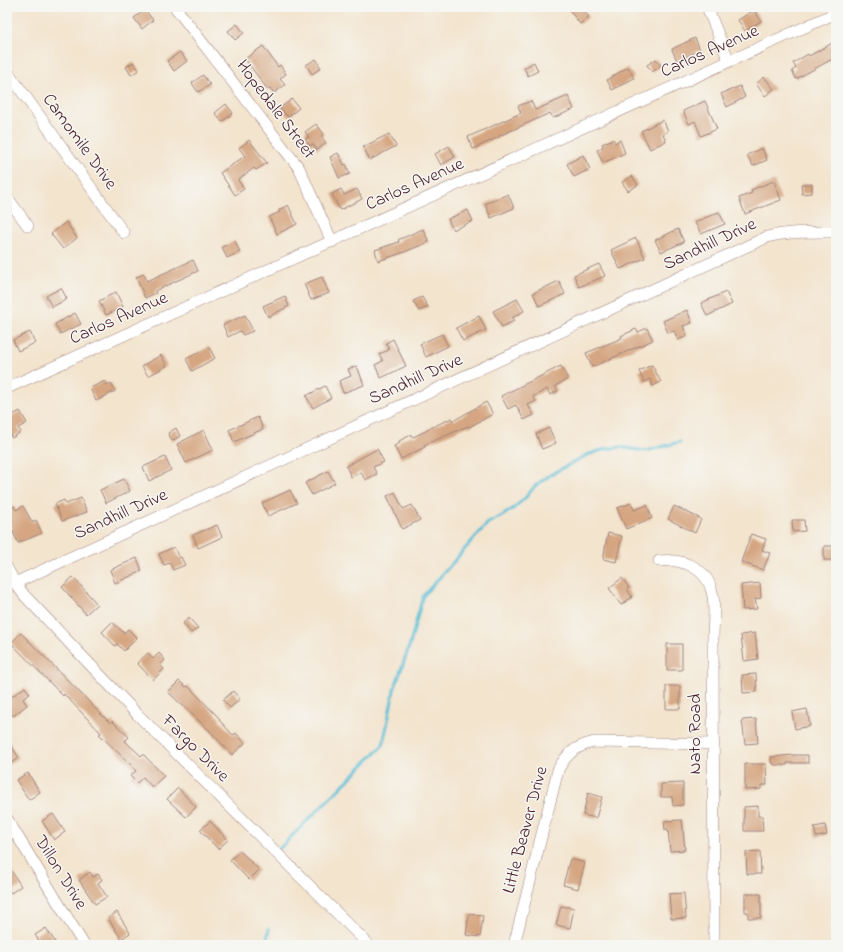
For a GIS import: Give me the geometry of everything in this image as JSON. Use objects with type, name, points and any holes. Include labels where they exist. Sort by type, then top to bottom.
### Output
[{"type":"street","name":"Hopedale Street","points":[[175,7],[300,168],[332,242]]},
{"type":"street","points":[[707,7],[729,61]]},
{"type":"street","name":"Carlos Avenue","points":[[7,388],[836,13]]},
{"type":"street","name":"Camomile Drive","points":[[7,71],[124,233]]},
{"type":"street","points":[[7,197],[28,226]]},
{"type":"street","name":"Sandhill Drive","points":[[15,583],[767,237],[780,233],[793,232],[836,232]]},
{"type":"street","name":"Nato Road","points":[[658,561],[675,560],[696,568],[709,582],[714,599],[712,638],[714,744],[714,945]]},
{"type":"street","name":"Fargo Drive","points":[[7,568],[15,583],[25,596],[137,714],[369,945]]},
{"type":"street","name":"Little Beaver Drive","points":[[514,945],[558,770],[563,760],[569,753],[584,744],[594,742],[714,744]]},
{"type":"street","name":"Dillon Drive","points":[[7,819],[84,945]]},
{"type":"building","points":[[567,7],[581,7],[589,17],[580,24]]},
{"type":"building","points":[[145,10],[153,20],[142,29],[134,18]]},
{"type":"building","points":[[754,10],[761,21],[745,31],[738,20]]},
{"type":"building","points":[[237,24],[244,33],[235,40],[228,31]]},
{"type":"building","points":[[695,38],[700,50],[677,61],[672,49]]},
{"type":"building","points":[[836,41],[836,57],[796,79],[792,71],[796,68],[793,63]]},
{"type":"building","points":[[263,46],[278,67],[280,65],[286,74],[280,79],[285,85],[274,93],[270,88],[268,90],[245,59]]},
{"type":"building","points":[[180,52],[187,61],[174,71],[167,61]]},
{"type":"building","points":[[316,59],[321,68],[312,74],[306,65]]},
{"type":"building","points":[[656,59],[661,66],[652,72],[647,65]]},
{"type":"building","points":[[133,62],[139,70],[131,75],[126,67]]},
{"type":"building","points":[[534,62],[538,71],[528,76],[524,68]]},
{"type":"building","points":[[628,67],[634,78],[612,90],[607,80]]},
{"type":"building","points":[[203,75],[210,85],[198,92],[192,83]]},
{"type":"building","points":[[764,77],[774,89],[765,96],[756,84]]},
{"type":"building","points":[[740,86],[745,97],[727,107],[721,94]]},
{"type":"building","points":[[568,96],[574,109],[553,118],[550,113],[473,149],[468,137],[521,113],[518,106],[531,101],[535,110]]},
{"type":"building","points":[[292,99],[299,108],[288,117],[280,108]]},
{"type":"building","points":[[705,101],[717,129],[701,136],[695,121],[689,124],[683,111]]},
{"type":"building","points":[[226,104],[233,113],[222,122],[215,113]]},
{"type":"building","points":[[663,120],[668,131],[663,134],[666,141],[650,149],[641,131]]},
{"type":"building","points":[[316,124],[324,134],[321,136],[326,143],[317,150],[313,144],[310,146],[305,139],[309,137],[305,132]]},
{"type":"building","points":[[389,134],[396,146],[370,160],[363,147]]},
{"type":"building","points":[[613,139],[615,143],[620,140],[625,153],[603,163],[597,150],[603,147],[602,144]]},
{"type":"building","points":[[249,140],[267,163],[256,170],[254,168],[238,180],[244,189],[235,195],[220,173],[245,156],[239,148]]},
{"type":"building","points":[[449,146],[455,157],[441,165],[435,154]]},
{"type":"building","points":[[762,148],[767,160],[753,166],[747,155]]},
{"type":"building","points":[[338,153],[344,165],[346,164],[350,174],[339,178],[330,157]]},
{"type":"building","points":[[583,155],[590,169],[574,177],[567,164]]},
{"type":"building","points":[[632,176],[638,185],[628,191],[622,182]]},
{"type":"building","points":[[774,181],[781,200],[745,214],[739,198],[752,193],[751,190]]},
{"type":"building","points":[[801,184],[812,184],[812,193],[802,194]]},
{"type":"building","points":[[341,189],[344,195],[357,189],[362,199],[340,210],[332,194]]},
{"type":"building","points":[[508,194],[514,208],[491,218],[485,204]]},
{"type":"building","points":[[288,205],[297,224],[277,234],[269,217],[280,212],[279,210]]},
{"type":"building","points":[[468,210],[473,221],[453,230],[448,219]]},
{"type":"building","points":[[719,212],[725,224],[701,234],[695,222]]},
{"type":"building","points":[[66,222],[77,238],[63,249],[51,234]]},
{"type":"building","points":[[423,229],[429,242],[378,261],[375,250],[399,242],[398,240]]},
{"type":"building","points":[[678,229],[684,242],[661,252],[655,240]]},
{"type":"building","points":[[636,238],[645,258],[620,269],[611,250]]},
{"type":"building","points":[[235,241],[240,252],[227,258],[222,247]]},
{"type":"building","points":[[193,260],[198,271],[155,291],[156,293],[145,298],[136,277],[144,274],[147,281]]},
{"type":"building","points":[[599,264],[605,276],[579,287],[574,275]]},
{"type":"building","points":[[322,277],[329,293],[311,300],[304,284]]},
{"type":"building","points":[[559,281],[565,294],[539,306],[533,293]]},
{"type":"building","points":[[61,288],[67,299],[52,307],[46,296]]},
{"type":"building","points":[[116,292],[123,307],[106,315],[99,301]]},
{"type":"building","points":[[726,292],[732,304],[707,316],[701,303]]},
{"type":"building","points":[[285,296],[289,306],[268,317],[263,306]]},
{"type":"building","points":[[422,297],[428,307],[419,311],[413,301]]},
{"type":"building","points":[[517,299],[524,311],[512,318],[514,321],[502,327],[493,311]]},
{"type":"building","points":[[687,310],[692,323],[683,326],[687,336],[678,340],[674,331],[668,333],[663,321]]},
{"type":"building","points":[[75,313],[81,324],[60,334],[55,324]]},
{"type":"building","points":[[245,315],[253,331],[243,335],[240,331],[228,337],[223,325]]},
{"type":"building","points":[[479,316],[486,330],[463,341],[456,328]]},
{"type":"building","points":[[647,328],[653,340],[592,367],[586,353],[622,338],[621,336],[636,329],[638,332]]},
{"type":"building","points":[[30,332],[35,343],[18,351],[13,340]]},
{"type":"building","points":[[442,334],[448,346],[426,357],[420,344]]},
{"type":"building","points":[[393,339],[406,366],[381,378],[375,365],[383,361],[379,354],[389,350],[386,343]]},
{"type":"building","points":[[209,347],[215,358],[192,371],[186,359]]},
{"type":"building","points":[[161,355],[167,366],[148,376],[142,366]]},
{"type":"building","points":[[652,365],[661,382],[653,386],[650,379],[644,382],[639,371]]},
{"type":"building","points":[[357,366],[364,385],[343,393],[339,381],[351,376],[348,369]]},
{"type":"building","points":[[561,366],[568,379],[555,386],[558,391],[550,395],[547,389],[533,397],[536,401],[528,405],[534,415],[524,420],[516,405],[508,409],[501,396]]},
{"type":"building","points":[[105,381],[107,385],[111,383],[115,391],[96,401],[90,388]]},
{"type":"building","points":[[325,386],[331,398],[313,408],[306,396]]},
{"type":"building","points":[[486,402],[493,414],[469,427],[468,426],[424,445],[425,447],[401,459],[394,446],[400,443],[399,441],[411,435],[413,437],[452,418],[453,421]]},
{"type":"building","points":[[20,411],[27,423],[18,428],[21,432],[12,438],[7,429],[7,418]]},
{"type":"building","points":[[258,417],[263,429],[234,442],[229,430]]},
{"type":"building","points":[[176,428],[180,436],[172,441],[168,433]]},
{"type":"building","points":[[549,428],[556,443],[542,449],[536,434]]},
{"type":"building","points":[[204,430],[213,450],[186,463],[177,444]]},
{"type":"building","points":[[377,449],[384,462],[373,467],[377,474],[365,480],[361,472],[351,477],[346,466]]},
{"type":"building","points":[[165,457],[171,470],[149,481],[143,467]]},
{"type":"building","points":[[328,471],[335,483],[312,495],[305,483]]},
{"type":"building","points":[[124,479],[130,491],[106,503],[100,490]]},
{"type":"building","points":[[290,490],[297,503],[268,516],[262,503]]},
{"type":"building","points":[[395,492],[403,509],[412,505],[420,520],[402,529],[387,496]]},
{"type":"building","points":[[81,498],[87,512],[62,521],[55,504],[64,500],[66,504]]},
{"type":"building","points":[[631,503],[634,510],[647,505],[652,518],[626,529],[617,508]]},
{"type":"building","points":[[14,506],[16,510],[23,506],[32,522],[36,520],[42,533],[18,543],[7,518],[7,510]]},
{"type":"building","points":[[674,506],[701,519],[695,533],[668,519]]},
{"type":"building","points":[[792,520],[804,520],[805,531],[793,532]]},
{"type":"building","points":[[217,525],[222,537],[198,548],[193,535]]},
{"type":"building","points":[[608,533],[622,536],[616,562],[603,559]]},
{"type":"building","points":[[751,534],[766,539],[762,550],[770,553],[763,570],[741,562]]},
{"type":"building","points":[[824,546],[836,546],[836,560],[824,560]]},
{"type":"building","points":[[174,547],[179,558],[181,557],[185,565],[173,570],[170,563],[164,565],[159,554]]},
{"type":"building","points":[[137,558],[142,571],[115,583],[110,570]]},
{"type":"building","points":[[73,577],[97,604],[86,614],[62,587]]},
{"type":"building","points":[[622,578],[629,588],[627,589],[632,597],[621,605],[609,588]]},
{"type":"building","points":[[760,583],[761,598],[755,599],[757,609],[743,610],[741,585]]},
{"type":"building","points":[[189,618],[198,628],[191,633],[183,623]]},
{"type":"building","points":[[112,622],[124,633],[128,629],[137,638],[124,651],[117,644],[115,646],[102,632]]},
{"type":"building","points":[[21,633],[110,723],[112,721],[129,737],[125,741],[141,756],[143,754],[164,776],[152,787],[143,777],[137,783],[130,776],[136,771],[131,765],[99,734],[101,733],[64,694],[63,696],[11,643]]},
{"type":"building","points":[[755,633],[758,659],[744,661],[741,635]]},
{"type":"building","points":[[667,644],[682,644],[682,670],[667,670]]},
{"type":"building","points":[[148,653],[153,659],[159,653],[165,660],[160,665],[164,669],[153,680],[137,663]]},
{"type":"building","points":[[756,674],[757,692],[743,693],[742,675]]},
{"type":"building","points":[[179,681],[186,687],[188,686],[220,719],[219,720],[233,735],[236,733],[245,743],[232,755],[209,730],[168,692]]},
{"type":"building","points":[[666,686],[680,686],[680,709],[666,709]]},
{"type":"building","points":[[25,687],[30,694],[23,699],[27,705],[13,716],[7,708],[7,700]]},
{"type":"building","points":[[233,691],[240,699],[230,708],[223,700]]},
{"type":"building","points":[[807,709],[810,726],[795,729],[792,712]]},
{"type":"building","points":[[756,719],[758,743],[745,744],[742,720]]},
{"type":"building","points":[[7,739],[19,758],[7,766]]},
{"type":"building","points":[[808,755],[808,763],[787,763],[787,765],[774,765],[774,763],[771,763],[771,757]]},
{"type":"building","points":[[745,764],[766,764],[767,785],[761,785],[761,789],[745,790]]},
{"type":"building","points":[[28,773],[40,792],[29,800],[16,780]]},
{"type":"building","points":[[683,783],[683,805],[673,806],[672,797],[661,797],[661,784]]},
{"type":"building","points":[[178,788],[196,807],[186,817],[167,799]]},
{"type":"building","points":[[588,793],[602,797],[596,818],[583,815]]},
{"type":"building","points":[[758,806],[758,816],[762,816],[763,831],[744,831],[744,807]]},
{"type":"building","points":[[53,814],[65,832],[54,840],[42,821]]},
{"type":"building","points":[[682,820],[685,850],[670,851],[668,829],[665,830],[664,821]]},
{"type":"building","points":[[210,821],[228,840],[218,849],[200,830]]},
{"type":"building","points":[[825,825],[827,835],[816,837],[814,827]]},
{"type":"building","points":[[240,851],[259,870],[249,880],[230,860]]},
{"type":"building","points":[[760,851],[761,874],[747,874],[746,852]]},
{"type":"building","points":[[570,859],[585,863],[578,889],[563,885]]},
{"type":"building","points":[[7,864],[21,886],[11,893],[7,888]]},
{"type":"building","points":[[90,872],[93,877],[98,874],[102,880],[98,883],[107,897],[95,904],[79,880]]},
{"type":"building","points":[[684,893],[686,918],[671,919],[669,894]]},
{"type":"building","points":[[745,894],[761,894],[761,918],[748,918],[748,912],[745,912]]},
{"type":"building","points":[[561,906],[574,908],[570,928],[556,925]]},
{"type":"building","points":[[117,912],[130,933],[121,939],[108,918]]},
{"type":"building","points":[[469,914],[483,916],[480,937],[466,935]]},
{"type":"building","points":[[46,928],[57,945],[42,945],[35,935]]},
{"type":"waterway","points":[[279,849],[383,745],[394,690],[410,644],[423,596],[488,523],[514,508],[535,486],[550,475],[587,455],[605,449],[619,447],[646,451],[680,442]]},
{"type":"waterway","points":[[266,945],[269,929]]}]
